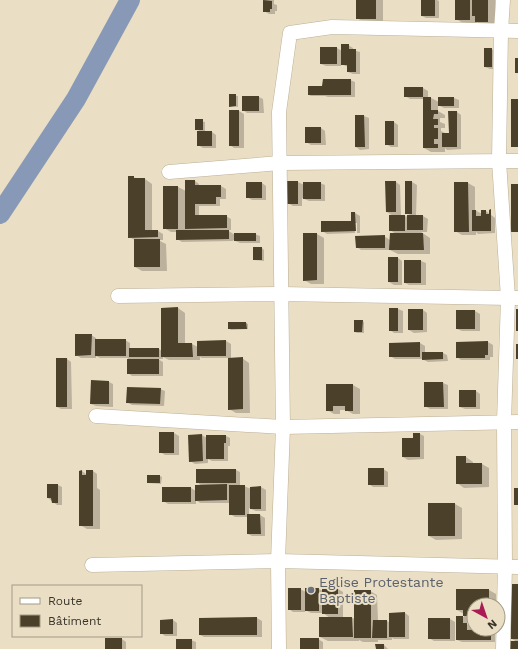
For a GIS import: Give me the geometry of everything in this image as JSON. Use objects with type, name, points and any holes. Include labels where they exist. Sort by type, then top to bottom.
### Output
[{"type":"street","points":[[503,0],[501,31],[499,161],[513,298],[511,422],[512,566],[503,649]]},
{"type":"street","points":[[279,649],[278,561],[283,427],[280,294],[279,112],[290,33],[332,27],[518,31]]},
{"type":"street","points":[[170,172],[280,163],[518,161]]},
{"type":"street","points":[[118,296],[280,294],[513,298]]},
{"type":"street","points":[[96,416],[283,427],[511,422]]},
{"type":"street","points":[[92,565],[278,561],[512,566]]},
{"type":"building","points":[[263,0],[272,1],[272,9],[270,9],[270,12],[263,12]]},
{"type":"building","points":[[356,0],[376,0],[376,19],[356,19]]},
{"type":"building","points":[[421,0],[435,0],[435,16],[421,16]]},
{"type":"building","points":[[455,0],[470,0],[470,20],[455,20]]},
{"type":"building","points":[[472,0],[488,0],[488,22],[475,22],[475,16],[472,16]]},
{"type":"building","points":[[341,44],[349,44],[349,49],[356,49],[356,72],[347,72],[347,65],[341,65]]},
{"type":"building","points":[[320,47],[337,47],[337,64],[320,64]]},
{"type":"building","points":[[484,48],[492,48],[492,67],[484,67]]},
{"type":"building","points":[[515,58],[518,58],[518,73],[515,73]]},
{"type":"building","points":[[323,79],[351,79],[351,95],[308,95],[308,86],[322,86]]},
{"type":"building","points":[[404,87],[423,87],[423,97],[404,97]]},
{"type":"building","points":[[229,94],[236,94],[236,106],[229,107]]},
{"type":"building","points":[[242,96],[259,96],[259,111],[242,111]]},
{"type":"building","points":[[423,97],[431,97],[431,110],[438,110],[438,114],[434,114],[433,119],[438,119],[438,125],[434,125],[434,128],[438,128],[438,139],[434,139],[434,144],[438,144],[438,148],[423,148]]},
{"type":"building","points":[[438,97],[454,97],[454,106],[438,106]]},
{"type":"building","points":[[511,99],[518,99],[518,147],[511,147]]},
{"type":"building","points":[[229,110],[239,110],[239,146],[229,146]]},
{"type":"building","points":[[448,111],[457,111],[457,147],[442,147],[442,133],[449,133]]},
{"type":"building","points":[[355,115],[364,115],[365,147],[355,147]]},
{"type":"building","points":[[195,119],[203,119],[203,130],[195,130]]},
{"type":"building","points":[[385,121],[394,121],[394,145],[385,145]]},
{"type":"building","points":[[305,127],[321,127],[321,143],[305,143]]},
{"type":"building","points":[[197,131],[212,131],[212,146],[197,146]]},
{"type":"building","points":[[128,176],[134,176],[134,178],[145,178],[145,230],[158,230],[158,237],[128,238]]},
{"type":"building","points":[[185,180],[195,180],[195,185],[221,185],[221,197],[216,197],[216,204],[195,204],[195,215],[227,215],[227,228],[185,229]]},
{"type":"building","points":[[287,181],[298,181],[298,204],[287,204]]},
{"type":"building","points":[[385,181],[396,181],[396,212],[386,212]]},
{"type":"building","points":[[405,181],[412,181],[412,214],[405,214]]},
{"type":"building","points":[[246,182],[262,182],[262,198],[246,198]]},
{"type":"building","points":[[303,182],[321,182],[321,199],[303,199]]},
{"type":"building","points":[[454,182],[468,182],[469,232],[454,232]]},
{"type":"building","points":[[511,184],[518,184],[518,232],[511,232]]},
{"type":"building","points":[[163,186],[178,186],[178,229],[163,229]]},
{"type":"building","points":[[491,209],[491,231],[472,231],[472,210],[476,210],[476,216],[481,216],[481,210],[486,210],[486,214],[489,214],[489,210]]},
{"type":"building","points":[[351,212],[355,212],[356,231],[321,232],[321,221],[351,221]]},
{"type":"building","points":[[389,215],[405,215],[405,231],[389,231]]},
{"type":"building","points":[[407,215],[423,215],[423,230],[407,230]]},
{"type":"building","points":[[176,230],[229,230],[229,239],[176,240]]},
{"type":"building","points":[[234,233],[256,233],[256,241],[234,241]]},
{"type":"building","points":[[303,233],[317,233],[317,280],[303,281]]},
{"type":"building","points":[[390,233],[423,233],[424,250],[389,250]]},
{"type":"building","points":[[385,235],[385,248],[356,248],[355,236]]},
{"type":"building","points":[[134,239],[160,239],[160,267],[134,267]]},
{"type":"building","points":[[253,247],[262,247],[262,260],[253,260]]},
{"type":"building","points":[[388,257],[398,257],[398,282],[388,282]]},
{"type":"building","points":[[404,260],[421,260],[421,283],[404,283]]},
{"type":"building","points":[[178,307],[178,343],[192,343],[193,357],[161,357],[161,308]]},
{"type":"building","points":[[389,308],[398,308],[398,331],[389,331]]},
{"type":"building","points":[[408,309],[423,309],[423,330],[408,330]]},
{"type":"building","points":[[516,309],[518,309],[518,331],[516,331]]},
{"type":"building","points":[[456,310],[475,310],[475,329],[456,329]]},
{"type":"building","points":[[354,320],[363,320],[362,332],[354,332]]},
{"type":"building","points":[[228,322],[246,322],[247,329],[228,329]]},
{"type":"building","points":[[75,334],[92,334],[91,355],[75,356]]},
{"type":"building","points":[[95,339],[126,339],[126,356],[95,356]]},
{"type":"building","points":[[226,340],[226,356],[197,356],[197,341]]},
{"type":"building","points":[[488,341],[488,355],[485,355],[485,358],[456,358],[456,342]]},
{"type":"building","points":[[420,342],[420,357],[389,357],[389,343]]},
{"type":"building","points":[[516,344],[518,344],[518,359],[516,359]]},
{"type":"building","points":[[129,348],[159,348],[159,357],[129,357]]},
{"type":"building","points":[[422,352],[443,352],[443,359],[422,360]]},
{"type":"building","points":[[243,357],[243,409],[228,410],[228,358]]},
{"type":"building","points":[[56,358],[67,358],[67,407],[56,407]]},
{"type":"building","points":[[127,359],[159,359],[159,374],[127,374]]},
{"type":"building","points":[[91,380],[109,381],[109,404],[90,404]]},
{"type":"building","points":[[424,382],[443,382],[444,407],[424,407]]},
{"type":"building","points":[[326,384],[353,384],[353,411],[345,411],[345,406],[333,406],[333,411],[326,411]]},
{"type":"building","points":[[127,387],[161,388],[160,404],[126,403]]},
{"type":"building","points":[[459,390],[476,390],[476,407],[459,407]]},
{"type":"building","points":[[159,432],[174,432],[174,453],[159,453]]},
{"type":"building","points":[[413,433],[420,433],[420,457],[402,457],[402,438],[413,438]]},
{"type":"building","points":[[202,434],[203,461],[189,462],[188,435]]},
{"type":"building","points":[[206,435],[226,435],[226,443],[224,443],[224,459],[206,459]]},
{"type":"building","points":[[456,456],[466,456],[466,463],[482,463],[482,484],[456,484]]},
{"type":"building","points":[[368,468],[384,468],[384,485],[368,485]]},
{"type":"building","points":[[196,469],[236,469],[236,483],[196,483]]},
{"type":"building","points":[[82,470],[82,475],[86,475],[86,470],[93,470],[93,526],[79,526],[79,471]]},
{"type":"building","points":[[147,475],[160,475],[160,483],[147,483]]},
{"type":"building","points":[[47,484],[58,484],[58,503],[52,503],[51,498],[47,498]]},
{"type":"building","points":[[227,484],[227,500],[195,501],[195,485]]},
{"type":"building","points":[[229,485],[245,485],[245,515],[229,515]]},
{"type":"building","points":[[261,486],[261,509],[250,509],[250,487]]},
{"type":"building","points":[[162,487],[191,487],[191,502],[162,502]]},
{"type":"building","points":[[514,488],[518,488],[518,505],[514,505]]},
{"type":"building","points":[[428,503],[455,503],[455,536],[428,536]]},
{"type":"building","points":[[247,514],[260,514],[261,534],[247,534]]},
{"type":"building","points":[[510,584],[518,584],[518,639],[511,639]]},
{"type":"building","points":[[288,588],[301,588],[301,610],[288,610]]},
{"type":"building","points":[[305,588],[319,588],[319,611],[305,611]]},
{"type":"building","points":[[322,588],[338,588],[338,614],[322,614]]},
{"type":"building","points":[[456,589],[489,589],[489,597],[466,597],[466,616],[463,616],[463,610],[456,610]]},
{"type":"building","points":[[354,590],[371,590],[371,638],[354,638]]},
{"type":"building","points":[[405,612],[405,637],[389,637],[389,613]]},
{"type":"building","points":[[456,616],[463,616],[463,623],[466,623],[466,637],[491,637],[491,640],[456,640]]},
{"type":"building","points":[[257,617],[257,635],[199,635],[199,618]]},
{"type":"building","points":[[319,617],[352,617],[353,637],[319,637]]},
{"type":"building","points":[[428,618],[450,618],[450,639],[428,639]]},
{"type":"building","points":[[173,619],[173,634],[160,634],[160,620]]},
{"type":"building","points":[[373,620],[387,620],[387,638],[372,638]]},
{"type":"building","points":[[105,638],[122,638],[122,649],[105,649]]},
{"type":"building","points":[[300,638],[319,638],[319,649],[300,649]]},
{"type":"building","points":[[176,639],[192,639],[192,649],[176,649]]},
{"type":"building","points":[[508,641],[518,641],[518,649],[508,649]]},
{"type":"building","points":[[375,644],[384,644],[384,649],[376,649]]},
{"type":"waterway","points":[[0,214],[76,99],[130,0]]},
{"type":"place","name":"Eglise Protestante Baptiste","points":[[311,590]]}]
